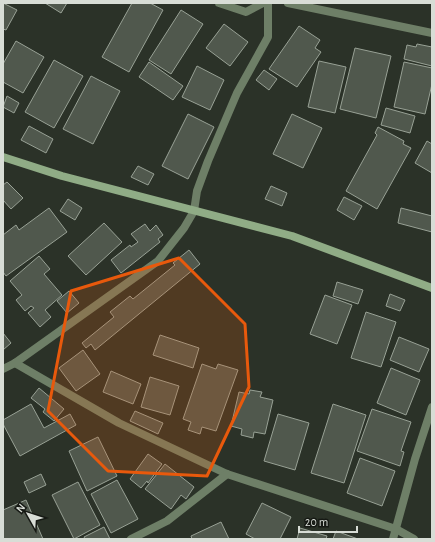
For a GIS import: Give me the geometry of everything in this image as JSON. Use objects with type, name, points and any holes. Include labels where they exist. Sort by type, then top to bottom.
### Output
[{"type":"main road","points":[[3,157],[62,176],[292,236],[432,288]]},
{"type":"street","points":[[219,3],[246,12],[263,3]]},
{"type":"street","points":[[3,369],[15,363],[158,261],[184,228],[194,211],[197,191],[236,93],[268,37],[268,3]]},
{"type":"street","points":[[288,3],[432,33]]},
{"type":"street","points":[[15,363],[119,423],[227,474],[396,529],[414,539]]},
{"type":"street","points":[[393,539],[415,459],[432,407]]},
{"type":"street","points":[[131,539],[167,521],[227,474]]},
{"type":"highlighted area","points":[[179,258],[245,324],[249,387],[207,476],[108,471],[48,411],[71,291]]},
{"type":"building","points":[[3,3],[17,10],[6,30],[3,29]]},
{"type":"building","points":[[45,3],[67,3],[61,13]]},
{"type":"building","points":[[132,3],[150,3],[163,10],[129,72],[102,57]]},
{"type":"building","points":[[181,10],[203,24],[171,74],[149,60]]},
{"type":"building","points":[[224,24],[248,42],[230,66],[206,48]]},
{"type":"building","points":[[299,26],[320,40],[315,48],[321,52],[297,87],[269,69]]},
{"type":"building","points":[[16,41],[44,57],[23,93],[3,82],[3,64]]},
{"type":"building","points":[[417,44],[432,47],[432,66],[404,59],[407,45],[416,47]]},
{"type":"building","points":[[355,48],[391,56],[376,118],[340,109]]},
{"type":"building","points":[[54,60],[83,76],[54,128],[25,112]]},
{"type":"building","points":[[319,61],[346,67],[335,113],[308,107]]},
{"type":"building","points":[[149,62],[183,86],[173,100],[139,77]]},
{"type":"building","points":[[404,62],[432,68],[432,84],[425,114],[394,107]]},
{"type":"building","points":[[197,66],[224,80],[210,110],[182,97]]},
{"type":"building","points":[[264,70],[277,79],[269,90],[256,80]]},
{"type":"building","points":[[91,76],[120,91],[93,144],[63,129]]},
{"type":"building","points":[[7,96],[19,103],[14,113],[3,107]]},
{"type":"building","points":[[386,108],[415,116],[410,133],[381,125]]},
{"type":"building","points":[[188,114],[214,127],[188,179],[162,166]]},
{"type":"building","points":[[292,114],[322,128],[303,168],[273,154]]},
{"type":"building","points":[[29,126],[53,139],[46,153],[21,140]]},
{"type":"building","points":[[378,127],[404,141],[403,144],[411,148],[377,209],[346,191],[377,135],[375,133]]},
{"type":"building","points":[[427,141],[432,144],[432,173],[415,163]]},
{"type":"building","points":[[138,166],[154,174],[148,185],[131,177]]},
{"type":"building","points":[[7,182],[23,198],[11,209],[3,200],[3,185]]},
{"type":"building","points":[[271,186],[287,193],[282,206],[265,199]]},
{"type":"building","points":[[344,197],[362,206],[354,220],[337,210]]},
{"type":"building","points":[[68,199],[82,208],[75,220],[60,211]]},
{"type":"building","points":[[49,208],[67,232],[6,276],[3,272],[3,235],[16,225],[19,230]]},
{"type":"building","points":[[401,208],[432,216],[432,232],[398,223]]},
{"type":"building","points":[[104,223],[122,242],[86,275],[68,256]]},
{"type":"building","points":[[145,224],[150,231],[156,225],[163,235],[158,239],[160,242],[121,273],[111,260],[130,245],[131,247],[138,242],[131,234]]},
{"type":"building","points":[[189,250],[200,264],[95,350],[91,344],[86,348],[82,343],[114,317],[110,312],[130,296],[133,299],[175,265],[173,263]]},
{"type":"building","points":[[39,256],[50,269],[44,274],[62,295],[45,310],[51,317],[40,327],[28,313],[34,308],[31,306],[25,311],[16,300],[22,295],[10,281]]},
{"type":"building","points":[[337,282],[363,290],[358,304],[333,296]]},
{"type":"building","points":[[69,291],[79,303],[67,313],[57,301]]},
{"type":"building","points":[[390,294],[405,300],[400,311],[386,306]]},
{"type":"building","points":[[325,295],[352,305],[337,344],[310,334]]},
{"type":"building","points":[[366,312],[396,322],[381,367],[351,358]]},
{"type":"building","points":[[3,333],[11,343],[3,350]]},
{"type":"building","points":[[160,335],[199,348],[193,368],[153,355]]},
{"type":"building","points":[[399,337],[429,349],[419,372],[390,360]]},
{"type":"building","points":[[83,350],[100,374],[76,391],[59,368]]},
{"type":"building","points":[[202,364],[216,369],[218,364],[238,370],[216,431],[202,427],[200,434],[188,430],[191,422],[183,419]]},
{"type":"building","points":[[391,368],[420,380],[406,415],[377,403]]},
{"type":"building","points":[[111,371],[141,384],[133,404],[103,392]]},
{"type":"building","points":[[150,377],[179,386],[170,415],[141,407]]},
{"type":"building","points":[[39,388],[64,409],[54,421],[43,412],[45,409],[31,398]]},
{"type":"building","points":[[250,390],[262,392],[260,397],[273,400],[265,434],[254,432],[253,438],[241,435],[242,429],[231,426],[239,392],[249,394]]},
{"type":"building","points":[[31,404],[44,428],[70,414],[76,425],[20,456],[3,424],[3,420]]},
{"type":"building","points":[[333,404],[366,415],[344,483],[311,473]]},
{"type":"building","points":[[372,409],[411,422],[401,451],[404,452],[400,466],[357,451]]},
{"type":"building","points":[[135,411],[163,423],[158,434],[130,421]]},
{"type":"building","points":[[278,414],[309,423],[295,470],[264,461]]},
{"type":"building","points":[[98,437],[117,476],[87,491],[69,451]]},
{"type":"building","points":[[148,454],[162,464],[148,483],[147,481],[141,488],[130,479]]},
{"type":"building","points":[[360,458],[395,471],[382,506],[347,493]]},
{"type":"building","points":[[165,464],[194,487],[186,499],[181,495],[171,509],[145,489]]},
{"type":"building","points":[[41,474],[46,485],[29,493],[24,482]]},
{"type":"building","points":[[117,480],[138,519],[111,533],[91,494]]},
{"type":"building","points":[[78,482],[100,525],[74,539],[52,495]]},
{"type":"building","points":[[26,500],[43,539],[3,539],[3,510]]},
{"type":"building","points":[[262,503],[291,517],[280,539],[255,539],[246,534]]},
{"type":"building","points":[[221,522],[229,539],[192,539],[191,536]]},
{"type":"building","points":[[104,527],[110,539],[85,539],[84,537]]},
{"type":"building","points":[[300,528],[327,536],[326,539],[297,539]]},
{"type":"building","points":[[336,531],[358,539],[333,539]]}]
